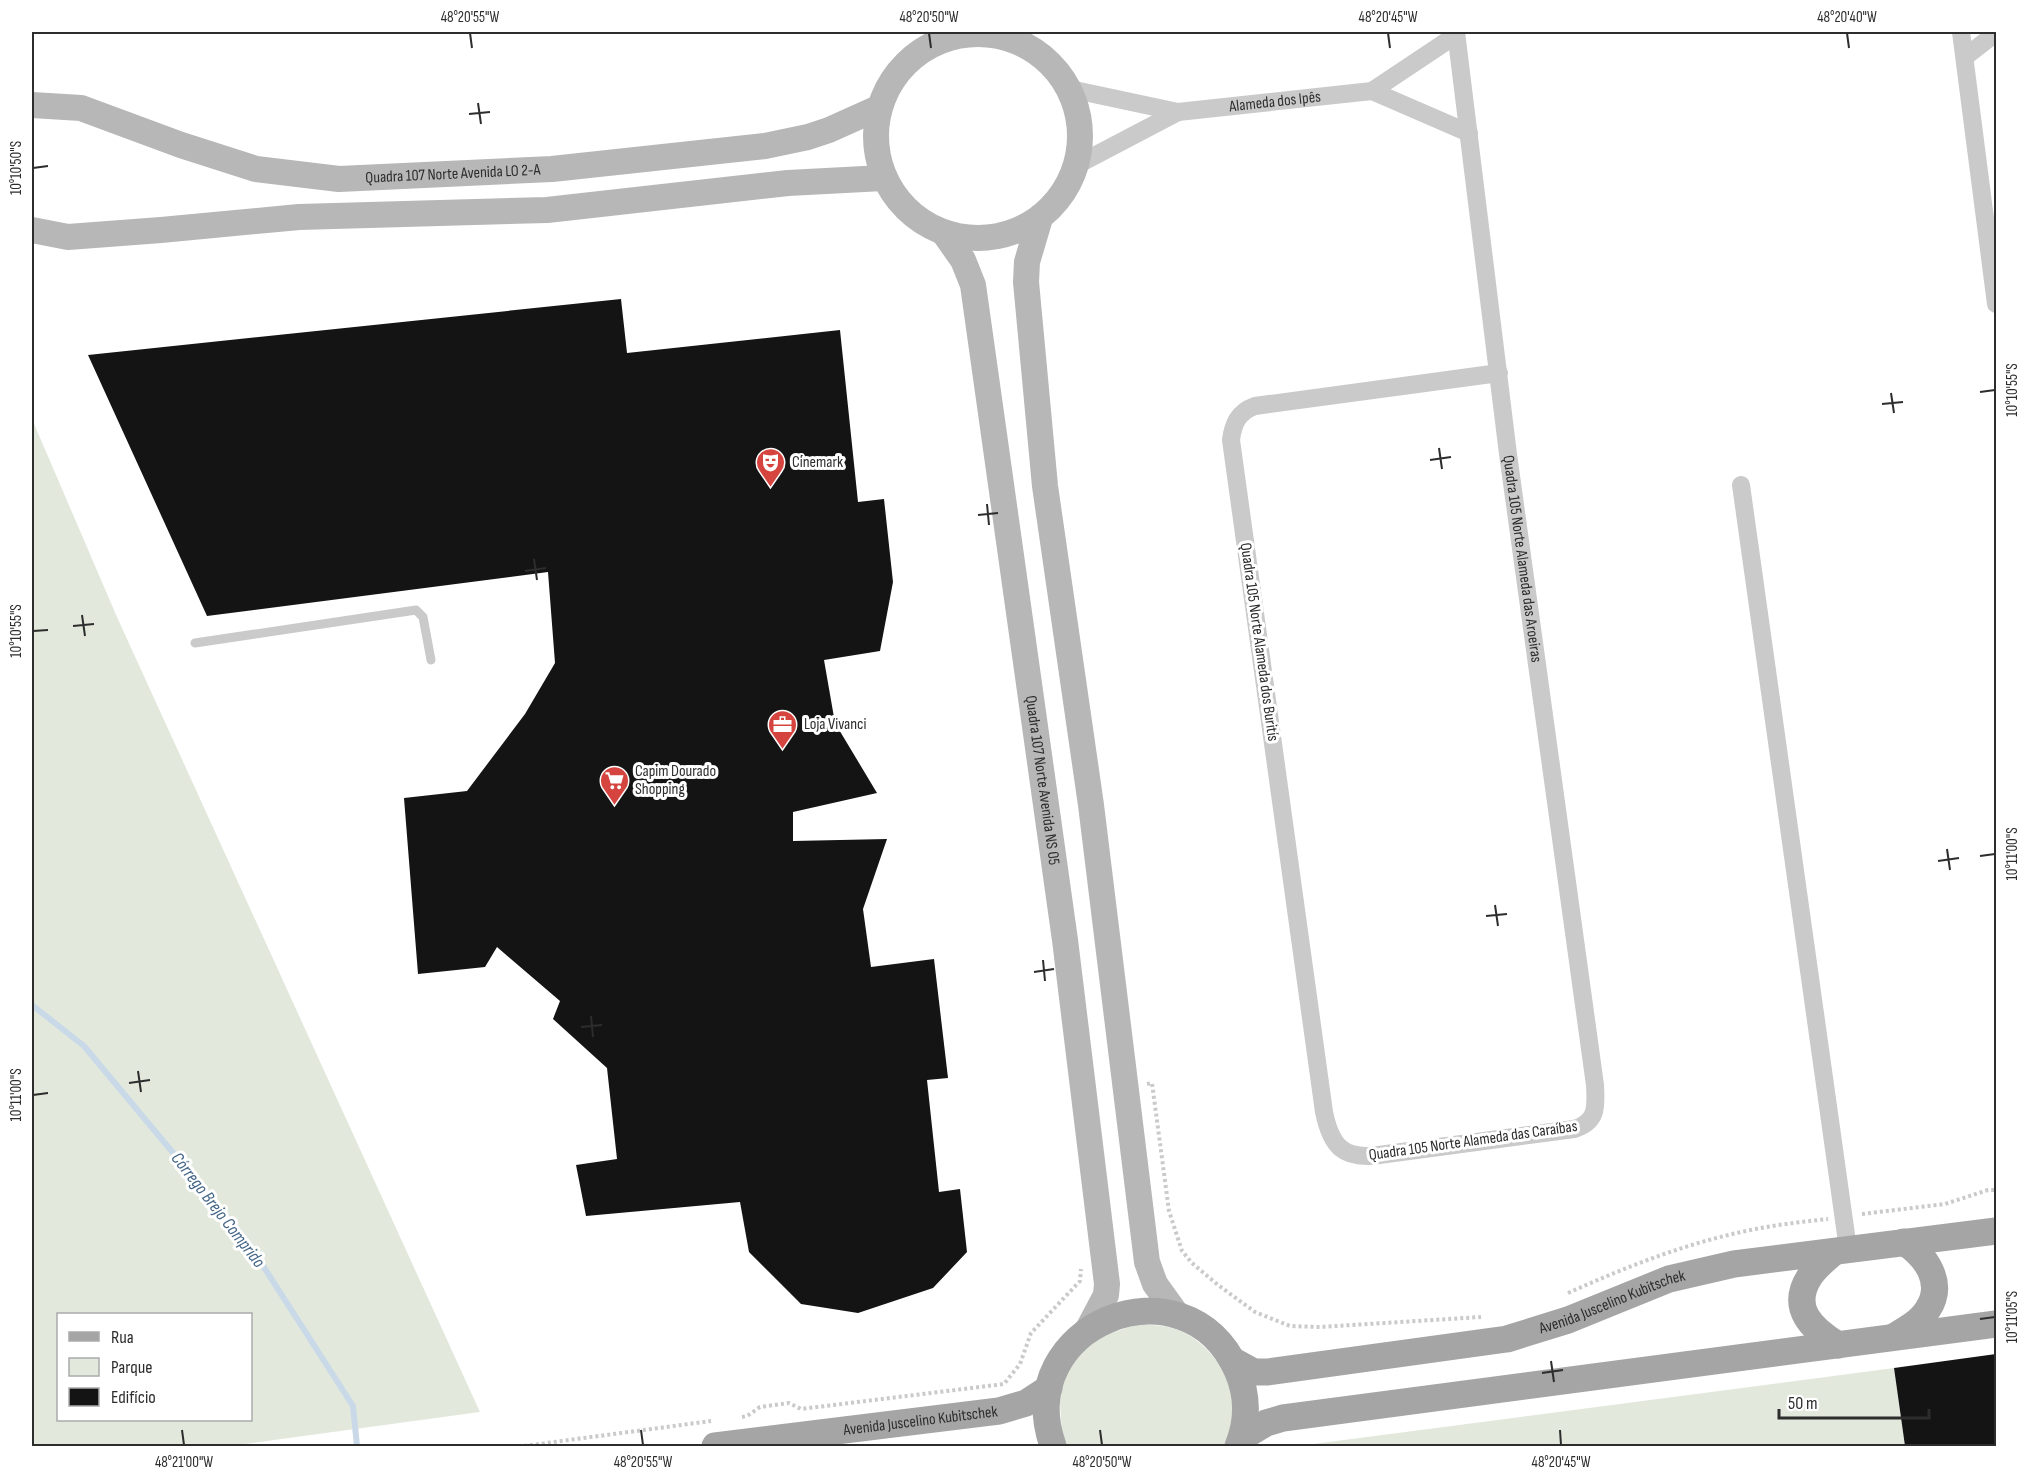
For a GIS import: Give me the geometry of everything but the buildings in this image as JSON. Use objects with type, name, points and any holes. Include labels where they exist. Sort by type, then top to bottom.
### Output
[{"type":"main road","name":"Avenida Juscelino Kubitschek","points":[[1232,1360],[1254,1372],[1268,1372],[1507,1339],[1568,1320],[1650,1285],[1726,1265],[1996,1232]]},
{"type":"main road","points":[[1892,1338],[1915,1323],[1927,1311],[1932,1302],[1934,1290],[1933,1276],[1928,1264],[1918,1252],[1904,1242]]},
{"type":"main road","points":[[1838,1345],[1810,1324],[1805,1315],[1802,1300],[1804,1287],[1809,1277],[1841,1251]]},
{"type":"main road","points":[[1053,1446],[1046,1417],[1049,1388],[1054,1371],[1063,1355],[1088,1329],[1109,1318],[1133,1312],[1150,1311],[1178,1316],[1206,1332],[1219,1342],[1232,1360],[1239,1375],[1245,1401],[1245,1417],[1240,1442]]},
{"type":"main road","points":[[1240,1442],[1266,1423],[1283,1418],[1996,1324]]},
{"type":"main road","name":"Avenida Juscelino Kubitschek","points":[[713,1434],[999,1411],[1026,1403],[1049,1388]]},
{"type":"street","points":[[1961,32],[1996,304]]},
{"type":"street","name":"Alameda dos Ipês","points":[[1070,89],[1178,112],[1372,91],[1456,33]]},
{"type":"street","name":"Quadra 105 Norte Alameda das Aroeiras","points":[[1456,33],[1508,454],[1595,1085]]},
{"type":"street","points":[[1965,57],[1996,33]]},
{"type":"street","points":[[985,34],[1016,37],[1049,61],[1070,89],[1079,114],[1082,139],[1077,165],[1063,194],[1040,218],[994,238],[944,233],[919,221],[898,202],[883,178],[875,144],[878,108],[893,77],[921,42],[985,34]]},
{"type":"street","name":"Alameda dos Ipês","points":[[1372,91],[1468,133]]},
{"type":"street","name":"Quadra 107 Norte Avenida LO 2-A","points":[[32,105],[81,108],[181,145],[256,169],[339,178],[552,169],[765,146],[829,130],[878,108]]},
{"type":"street","name":"Alameda dos Ipês","points":[[1077,165],[1178,112]]},
{"type":"street","points":[[32,230],[68,237],[299,218],[548,210],[788,183],[883,178]]},
{"type":"street","points":[[1040,218],[1027,262],[1026,282],[1044,475],[1091,805],[1147,1262],[1155,1284],[1178,1316]]},
{"type":"street","name":"Quadra 107 Norte Avenida NS 05","points":[[944,233],[963,260],[973,285],[1065,940],[1107,1284],[1106,1295],[1088,1329]]},
{"type":"street","name":"Quadra 105 Norte Alameda dos Buritís","points":[[1328,1132],[1231,440],[1232,427],[1243,412],[1255,406],[1499,373]]},
{"type":"street","points":[[1742,485],[1844,1217],[1841,1251]]},
{"type":"street","name":"Quadra 105 Norte Alameda das Caraíbas","points":[[1328,1132],[1340,1148],[1348,1153],[1369,1156],[1574,1129],[1583,1126],[1593,1116],[1595,1085]]},
{"type":"lane","points":[[195,643],[417,610],[423,617],[431,660]]},
{"type":"path","points":[[1124,1086],[1152,1083],[1169,1211],[1182,1251],[1218,1286],[1255,1312],[1290,1326],[1320,1327],[1491,1317]]},
{"type":"path","points":[[1561,1296],[1647,1259],[1713,1239],[1764,1227],[1945,1204],[1988,1190],[1996,1190]]},
{"type":"path","points":[[735,1418],[747,1416],[760,1407],[789,1403],[801,1409],[1004,1384],[1020,1364],[1031,1333],[1080,1281],[1081,1262]]},
{"type":"path","points":[[524,1446],[713,1434]]},
{"type":"green space","points":[[32,419],[117,617],[480,1412],[231,1446],[32,1446]]},
{"type":"green space","points":[[1139,1324],[1168,1327],[1185,1333],[1196,1340],[1217,1361],[1230,1387],[1233,1401],[1226,1446],[1063,1446],[1059,1391],[1076,1356],[1101,1336]]},
{"type":"green space","points":[[1894,1368],[1905,1446],[1298,1446]]},
{"type":"waterway","name":"Córrego Brejo Comprido","points":[[32,1005],[84,1046],[249,1244],[353,1406],[357,1446]]},
{"type":"place","name":"Cinemark","points":[[771,488]]},
{"type":"place","name":"Loja Vivanci","points":[[783,750]]},
{"type":"place","name":"Capim Dourado Shopping","points":[[614,806]]}]
